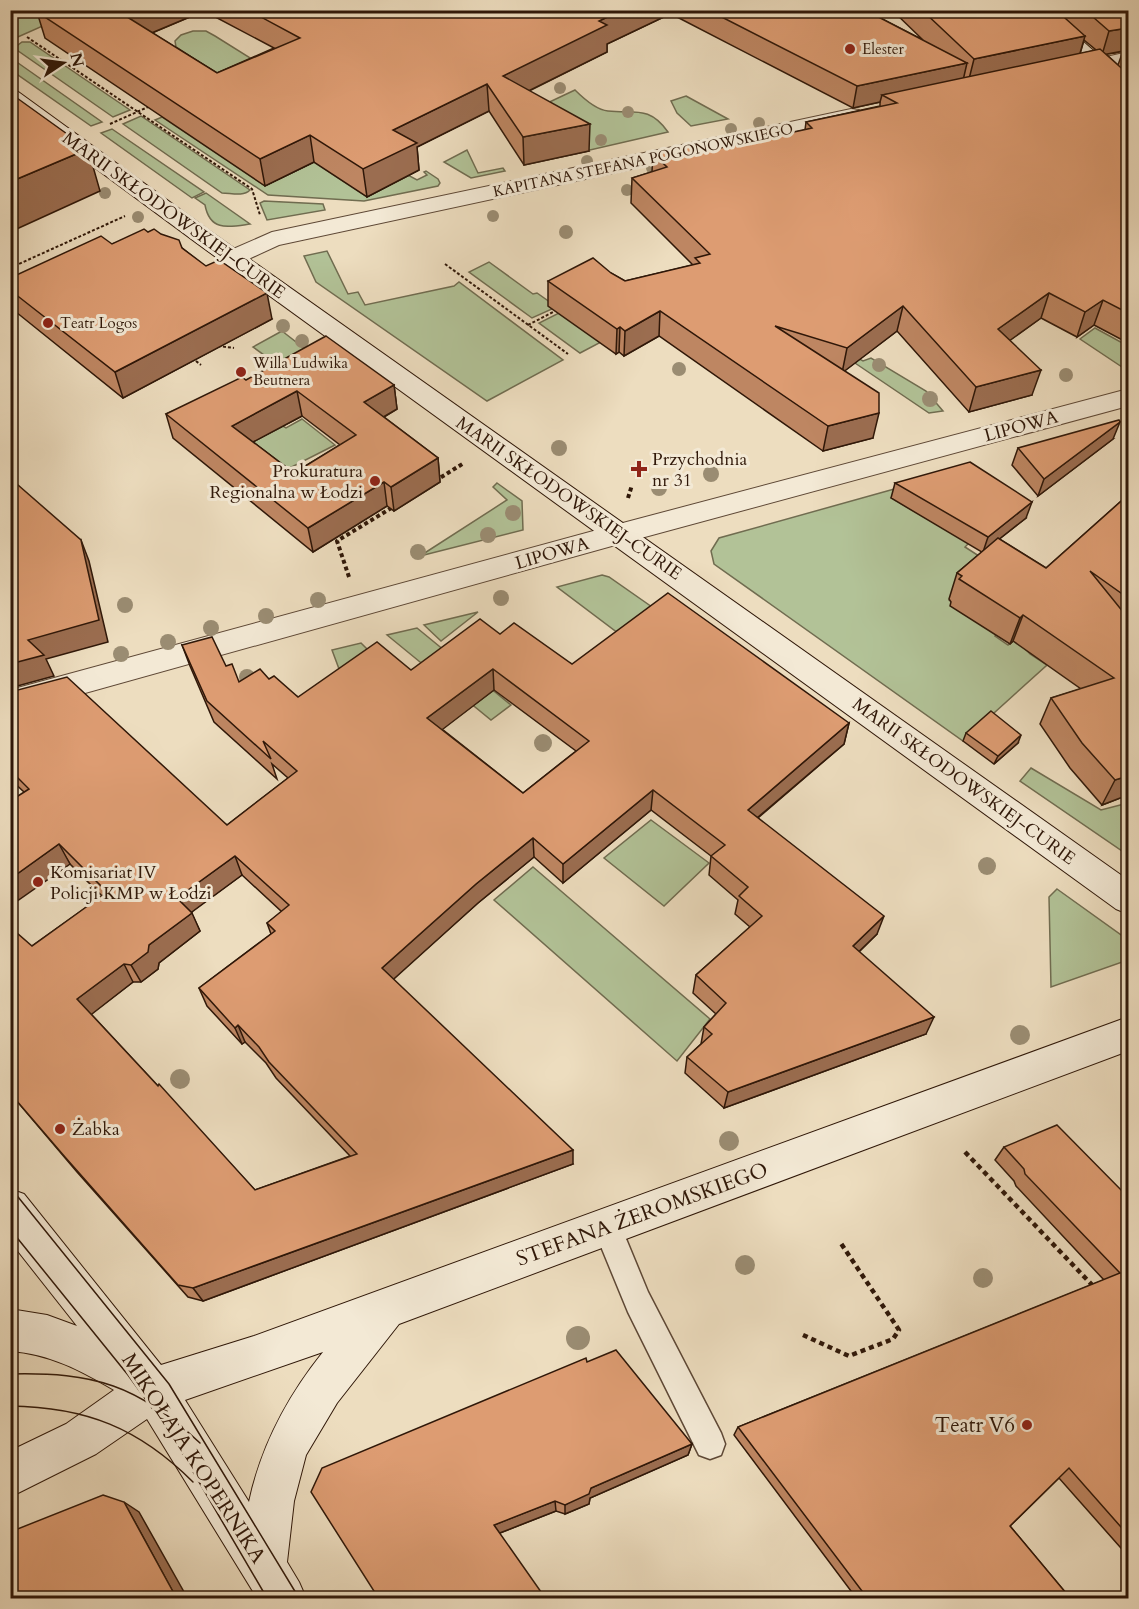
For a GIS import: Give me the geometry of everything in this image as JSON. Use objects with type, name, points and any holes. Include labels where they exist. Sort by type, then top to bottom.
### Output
[{"type":"street","points":[[1035,10],[1128,92]]},
{"type":"street","points":[[1051,75],[1128,58]]},
{"type":"street","name":"MARII SKŁODOWSKIEJ-CURIE","points":[[10,96],[232,258],[623,519],[1128,899]]},
{"type":"street","name":"KAPITANA STEFANA POGONOWSKIEGO","points":[[232,258],[272,239],[869,111]]},
{"type":"street","name":"LIPOWA","points":[[10,702],[259,635],[623,519],[1128,398]]},
{"type":"street","name":"STEFANA ŻEROMSKIEGO","points":[[10,1474],[81,1439],[153,1389],[254,1357],[1128,1034]]},
{"type":"street","points":[[1088,1049],[1128,1052]]},
{"type":"street","name":"MIKOŁAJA KOPERNIKA","points":[[10,1208],[153,1389],[273,1582]]},
{"type":"street","points":[[273,1582],[265,1541],[276,1484],[292,1439],[334,1373],[385,1308]]},
{"type":"street","points":[[10,1330],[43,1334],[75,1345],[153,1389]]},
{"type":"lane","points":[[607,1227],[638,1302],[710,1444]]},
{"type":"path","points":[[27,36],[252,189],[261,218]]},
{"type":"path","points":[[110,124],[148,107]]},
{"type":"path","points":[[10,268],[156,202]]},
{"type":"path","points":[[445,264],[568,354]]},
{"type":"path","points":[[528,325],[555,311]]},
{"type":"path","points":[[212,345],[234,348]]},
{"type":"path","points":[[186,354],[201,365]]},
{"type":"path","points":[[429,485],[473,457]]},
{"type":"path","points":[[623,519],[632,484]]},
{"type":"path","points":[[350,584],[337,541],[397,505]]},
{"type":"path","points":[[965,1152],[1096,1289]]},
{"type":"path","points":[[803,1335],[849,1356],[893,1339],[899,1330],[840,1242]]},
{"type":"green space","points":[[54,11],[45,25],[11,40],[11,18]]},
{"type":"green space","points":[[193,31],[206,31],[311,96],[264,105],[176,47],[175,41],[181,35]]},
{"type":"green space","points":[[22,42],[30,42],[130,110],[113,117],[14,48]]},
{"type":"green space","points":[[11,58],[102,122],[91,126],[11,70]]},
{"type":"green space","points":[[575,90],[590,103],[604,110],[648,114],[661,123],[668,132],[590,150],[526,113]]},
{"type":"green space","points":[[686,96],[728,119],[691,126],[677,113],[671,101]]},
{"type":"green space","points":[[141,116],[250,190],[240,194],[222,193],[123,124]]},
{"type":"green space","points":[[162,117],[265,186],[314,162],[367,197],[408,175],[417,180],[427,175],[424,172],[426,171],[440,183],[438,186],[364,201],[268,195],[155,120]]},
{"type":"green space","points":[[112,129],[204,192],[192,198],[101,133]]},
{"type":"green space","points":[[467,150],[478,173],[503,168],[505,171],[471,178],[444,162]]},
{"type":"green space","points":[[206,193],[250,224],[222,226],[216,224],[211,220],[205,205],[195,198]]},
{"type":"green space","points":[[264,201],[323,204],[325,210],[267,220],[260,203]]},
{"type":"green space","points":[[327,251],[348,294],[358,292],[365,305],[454,286],[459,282],[563,360],[487,401],[316,282],[304,256]]},
{"type":"green space","points":[[489,262],[533,294],[537,293],[554,305],[552,309],[532,318],[469,272]]},
{"type":"green space","points":[[559,313],[603,341],[580,353],[539,323]]},
{"type":"green space","points":[[1095,328],[1128,346],[1128,365],[1122,367],[1080,339]]},
{"type":"green space","points":[[282,331],[310,353],[282,368],[253,347]]},
{"type":"green space","points":[[812,334],[863,361],[871,358],[926,391],[943,411],[929,413]]},
{"type":"green space","points":[[302,419],[335,445],[276,475],[232,446],[276,422],[286,428]]},
{"type":"green space","points":[[497,483],[522,501],[523,530],[420,556],[507,500],[493,487]]},
{"type":"green space","points":[[905,486],[891,498],[969,543],[965,547],[979,556],[949,600],[1000,629],[995,636],[1008,645],[1016,639],[1030,654],[1047,665],[963,741],[714,564],[711,551],[719,538]]},
{"type":"green space","points":[[602,575],[609,577],[652,607],[618,633],[557,587]]},
{"type":"green space","points":[[478,612],[441,641],[424,625]]},
{"type":"green space","points":[[417,628],[511,705],[491,720],[387,635]]},
{"type":"green space","points":[[361,643],[379,661],[345,685],[332,650]]},
{"type":"green space","points":[[1031,768],[1101,810],[1128,803],[1128,855],[1020,781]]},
{"type":"green space","points":[[651,820],[709,863],[664,906],[604,858]]},
{"type":"green space","points":[[533,867],[710,1019],[677,1061],[494,900]]},
{"type":"green space","points":[[1057,889],[1128,940],[1128,960],[1051,987],[1049,897]]},
{"type":"building","points":[[39,10],[135,10],[124,15],[217,73],[300,38],[248,10],[351,10],[355,13],[360,10],[622,10],[599,21],[607,25],[503,76],[590,124],[523,137],[487,84],[393,130],[417,143],[363,169],[310,135],[260,159],[37,12]]},
{"type":"building","points":[[708,10],[865,10],[967,63],[857,86]]},
{"type":"building","points":[[922,10],[1056,10],[1085,36],[974,59]]},
{"type":"building","points":[[1085,10],[1128,10],[1128,28],[1109,31]]},
{"type":"building","points":[[1100,49],[1128,74],[1128,313],[1103,300],[1085,312],[1049,293],[998,329],[1041,370],[976,387],[903,306],[847,348],[775,326],[879,393],[879,413],[828,426],[660,311],[625,331],[620,327],[617,329],[548,281],[593,258],[625,281],[700,263],[695,258],[710,254],[632,178],[667,167],[653,154],[705,143],[711,150],[812,128],[806,122],[897,103],[882,95]]},
{"type":"building","points":[[10,93],[88,149],[10,182]]},
{"type":"building","points":[[144,229],[148,232],[154,229],[179,240],[182,248],[206,266],[219,260],[267,293],[115,372],[10,290],[10,278],[101,236],[112,244]]},
{"type":"building","points":[[326,336],[394,385],[364,402],[438,458],[391,487],[384,482],[308,528],[166,414],[242,377],[246,380]],"holes":[[[297,391],[356,435],[294,473],[232,426]]]},
{"type":"building","points":[[1119,420],[1120,422],[1044,479],[1018,448]]},
{"type":"building","points":[[970,462],[1032,502],[988,537],[895,483]]},
{"type":"building","points":[[10,478],[81,540],[99,620],[28,640],[44,655],[10,664]]},
{"type":"building","points":[[1128,495],[1128,598],[1090,571],[1128,618],[1128,776],[1115,780],[1082,743],[1051,698],[1114,678],[1023,615],[1020,618],[959,579],[962,576],[957,573],[998,538],[1046,568]]},
{"type":"building","points":[[668,593],[849,723],[748,810],[884,916],[853,946],[934,1017],[728,1092],[687,1057],[712,1034],[704,1027],[726,1003],[696,975],[762,916],[739,896],[748,887],[711,856],[725,845],[653,790],[563,864],[533,838],[476,884],[382,968],[573,1150],[193,1288],[178,1285],[10,1093],[10,927],[32,946],[107,892],[59,844],[10,879],[10,801],[29,789],[10,770],[10,692],[67,677],[227,825],[297,771],[263,741],[271,759],[207,701],[182,645],[212,637],[226,666],[232,664],[239,682],[260,669],[269,679],[274,676],[298,697],[377,642],[411,670],[480,619],[500,634],[514,623],[572,664]],"holes":[[[493,669],[589,741],[523,793],[427,718]],[[235,856],[289,905],[267,923],[275,931],[199,988],[235,1028],[238,1025],[259,1047],[269,1062],[357,1154],[255,1190],[159,1084],[158,1086],[77,999],[124,964],[131,965],[148,952],[149,945],[192,913],[177,898]]]},
{"type":"building","points":[[991,711],[1021,735],[998,756],[966,733]]},
{"type":"building","points":[[1057,1125],[1128,1197],[1128,1535],[1069,1468],[1010,1526],[1071,1599],[983,1599],[981,1595],[978,1599],[868,1599],[738,1427],[1120,1273],[1025,1174],[1024,1169],[1004,1147]]},
{"type":"building","points":[[616,1350],[692,1444],[591,1488],[589,1494],[565,1505],[555,1501],[494,1525],[546,1599],[379,1599],[311,1492],[322,1468],[586,1358],[587,1362]]},
{"type":"building","points":[[103,1495],[124,1502],[177,1599],[10,1599],[10,1532]]},
{"type":"tram line","points":[[10,1187],[169,1384],[299,1598]]},
{"type":"tram line","points":[[10,1205],[15,1235]]},
{"type":"tram line","points":[[10,1229],[15,1235]]},
{"type":"tram line","points":[[10,1277],[15,1235]]},
{"type":"tram line","points":[[15,1235],[148,1402]]},
{"type":"tram line","points":[[10,1374],[40,1374],[91,1380],[113,1386],[148,1402]]},
{"type":"tram line","points":[[148,1402],[200,1443]]},
{"type":"tram line","points":[[148,1402],[171,1434],[267,1598]]},
{"type":"tram line","points":[[10,1406],[63,1411],[110,1424],[152,1447],[193,1482]]},
{"type":"place","name":"Elester","points":[[850,49]]},
{"type":"place","name":"Teatr Logos","points":[[48,323]]},
{"type":"place","name":"Willa Ludwika Beutnera","points":[[241,372]]},
{"type":"place","name":"Przychodnia nr 31","points":[[639,469]]},
{"type":"place","name":"Prokuratura Regionalna w Łodzi","points":[[375,481]]},
{"type":"place","name":"Komisariat IV Policji KMP w Łodzi","points":[[38,882]]},
{"type":"place","name":"Żabka","points":[[60,1129]]},
{"type":"place","name":"Teatr V6","points":[[1027,1425]]}]
